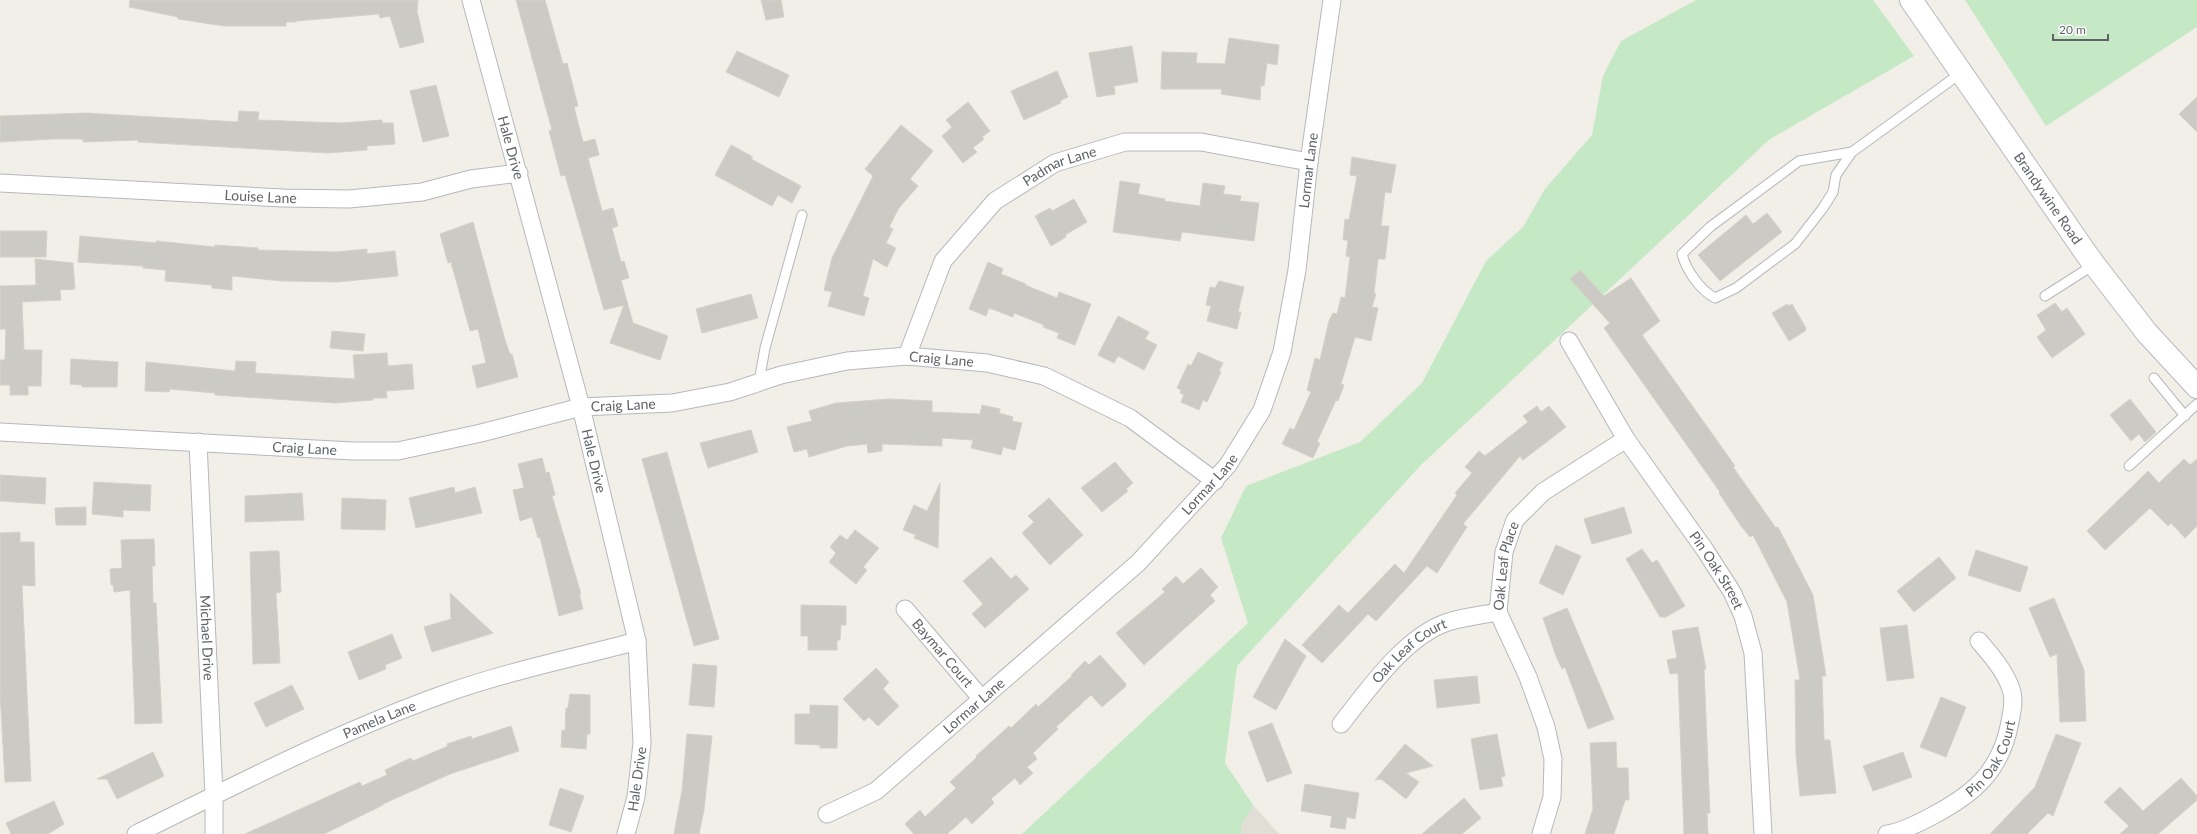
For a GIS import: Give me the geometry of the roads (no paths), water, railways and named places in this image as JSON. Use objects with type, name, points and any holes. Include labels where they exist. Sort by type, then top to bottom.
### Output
[{"type":"main road","name":"Brandywine Road","points":[[1910,0],[2095,264],[2148,333],[2197,387]]},
{"type":"street","name":"Hale Drive","points":[[471,0],[581,407],[637,641],[642,743],[636,797],[626,834]]},
{"type":"street","name":"Lormar Lane","points":[[827,814],[876,791],[1138,562],[1215,481],[1228,465],[1262,410],[1282,352],[1297,270],[1309,162],[1332,0]]},
{"type":"street","name":"Padmar Lane","points":[[907,356],[943,261],[995,201],[1055,163],[1125,142],[1201,142],[1309,162]]},
{"type":"street","name":"Louise Lane","points":[[0,183],[283,198],[349,199],[422,192],[471,179],[518,173]]},
{"type":"street","name":"Pin Oak Street","points":[[1569,341],[1626,439],[1705,550],[1732,592],[1743,616],[1753,653],[1755,667],[1763,834]]},
{"type":"street","name":"Craig Lane","points":[[0,432],[353,451],[398,451],[481,433],[581,407],[672,404],[730,392],[781,375],[847,361],[907,356],[987,363],[1044,376],[1130,418],[1215,481]]},
{"type":"street","name":"Oak Leaf Place","points":[[1541,834],[1552,797],[1553,758],[1546,727],[1528,678],[1498,612],[1504,552],[1515,520],[1543,492],[1626,439]]},
{"type":"street","name":"Michael Drive","points":[[198,442],[214,795],[214,834]]},
{"type":"street","name":"Baymar Court","points":[[906,609],[981,698]]},
{"type":"street","name":"Oak Leaf Court","points":[[1341,724],[1372,685],[1407,648],[1432,629],[1448,622],[1498,612]]},
{"type":"street","name":"Pamela Lane","points":[[136,834],[214,795],[349,733],[449,692],[637,641]]},
{"type":"street","name":"Pin Oak Court","points":[[1887,834],[1922,821],[1972,792],[1990,772],[2001,752],[2014,703],[2012,689],[1995,660],[1979,641]]},
{"type":"lane","points":[[1852,152],[1799,161],[1710,227],[1682,254],[1685,264],[1706,293],[1715,298],[1736,288],[1795,244],[1823,208],[1833,192],[1836,175],[1852,152],[1961,73]]},
{"type":"lane","points":[[759,382],[765,348],[802,215]]},
{"type":"lane","points":[[2045,296],[2095,264]]},
{"type":"lane","points":[[2154,378],[2185,416]]},
{"type":"lane","points":[[2129,466],[2197,404]]}]
